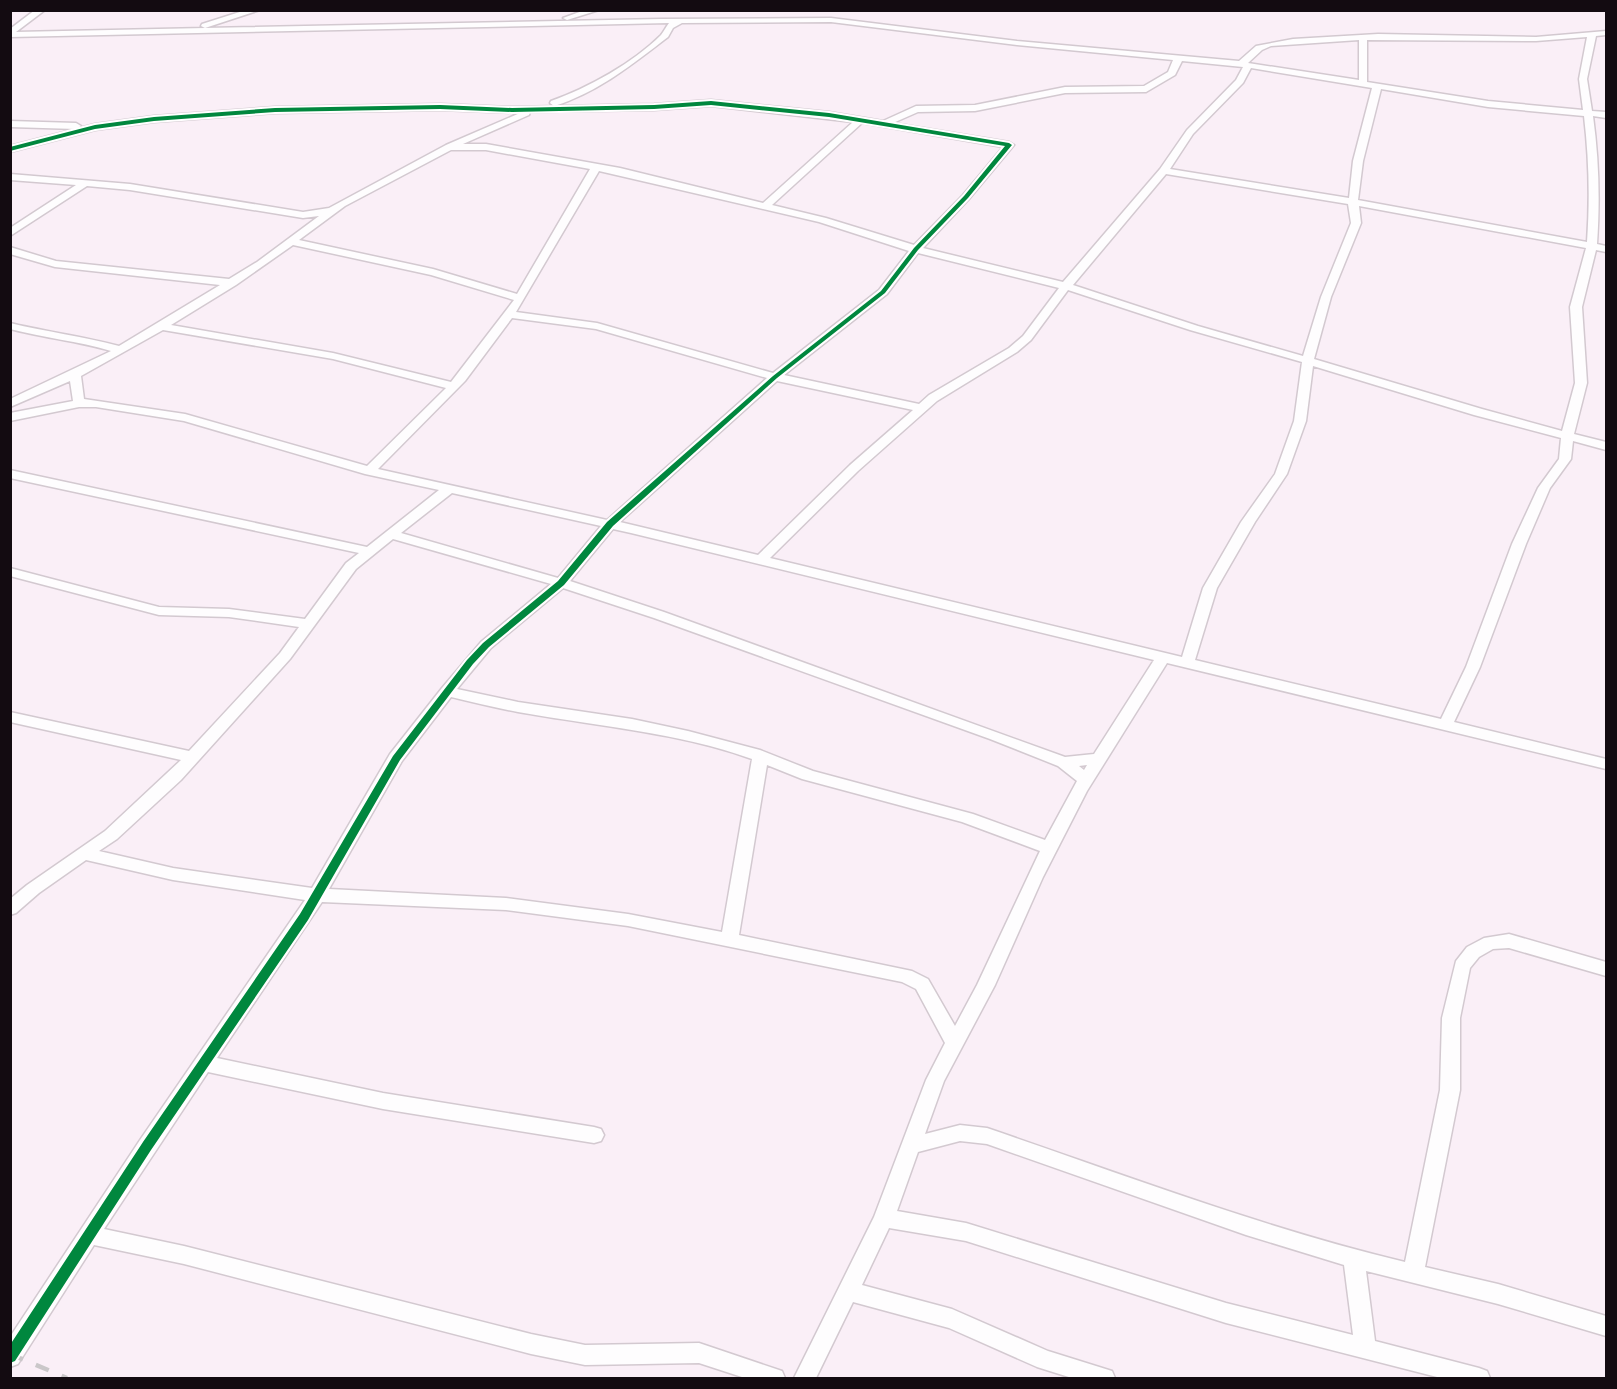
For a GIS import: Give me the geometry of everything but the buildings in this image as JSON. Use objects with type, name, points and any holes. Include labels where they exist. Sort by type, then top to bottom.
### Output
[{"type":"street","points":[[10,34],[41,10]]},
{"type":"street","points":[[188,32],[256,10]]},
{"type":"street","points":[[544,24],[595,10]]},
{"type":"street","points":[[10,34],[831,20],[1017,43],[1245,65],[1488,104],[1606,115]]},
{"type":"street","points":[[10,404],[75,374],[162,326],[232,283],[292,242],[333,210],[449,147],[540,108],[571,98],[615,74],[665,35],[666,24]]},
{"type":"street","points":[[761,560],[854,468],[921,408],[946,388],[1013,350],[1027,338],[1066,286],[1164,171],[1190,132],[1240,81],[1245,65],[1259,48],[1270,44],[1398,36],[1536,39],[1606,33]]},
{"type":"street","points":[[1445,726],[1473,667],[1519,544],[1544,488],[1565,459],[1567,435],[1581,383],[1576,307],[1592,246],[1596,140],[1583,79],[1592,35]]},
{"type":"street","points":[[1363,38],[1363,84]]},
{"type":"street","points":[[886,123],[916,109],[975,108],[1065,90],[1146,88],[1172,73],[1179,57]]},
{"type":"street","points":[[1187,663],[1210,588],[1248,522],[1281,474],[1300,421],[1308,360],[1326,297],[1356,223],[1353,202],[1358,161],[1377,86]]},
{"type":"street","points":[[10,149],[95,128],[154,119],[275,110],[654,107],[711,103],[861,119],[1009,144],[966,197],[916,249],[883,292],[775,377],[610,524],[561,583],[486,645],[447,691],[396,758],[316,895],[10,1357]]},
{"type":"street","points":[[765,206],[861,119]]},
{"type":"street","points":[[10,124],[95,128]]},
{"type":"street","points":[[473,136],[486,147]]},
{"type":"street","points":[[449,147],[486,147],[596,167],[765,206],[1023,278],[1066,286],[1194,328],[1478,412],[1606,446]]},
{"type":"street","points":[[369,471],[454,386],[520,298],[596,167]]},
{"type":"street","points":[[1164,171],[1353,202],[1606,249]]},
{"type":"street","points":[[10,177],[170,193],[303,215],[333,210]]},
{"type":"street","points":[[10,233],[86,183]]},
{"type":"street","points":[[303,215],[311,226]]},
{"type":"street","points":[[292,242],[433,272],[520,298]]},
{"type":"street","points":[[10,250],[55,264],[232,283]]},
{"type":"street","points":[[508,314],[597,326],[775,377],[921,408]]},
{"type":"street","points":[[10,326],[29,332],[78,338],[120,350]]},
{"type":"street","points":[[162,326],[197,334],[341,357],[454,386]]},
{"type":"street","points":[[75,374],[79,403]]},
{"type":"street","points":[[10,417],[79,403],[96,403],[185,418],[369,471],[610,524],[1606,764]]},
{"type":"street","points":[[10,474],[367,551]]},
{"type":"street","points":[[10,909],[33,889],[84,854],[130,818],[192,757],[285,656],[351,566],[367,551],[449,489]]},
{"type":"street","points":[[389,534],[561,583],[728,640],[1064,762],[1086,780]]},
{"type":"street","points":[[10,572],[159,611],[229,613],[309,624]]},
{"type":"street","points":[[805,1378],[884,1218],[935,1080],[986,985],[1049,848],[1086,780],[1163,657]]},
{"type":"street","points":[[447,691],[527,708],[648,727],[760,757],[808,775],[967,818],[1049,848]]},
{"type":"street","points":[[10,717],[192,757]]},
{"type":"street","points":[[729,940],[760,757]]},
{"type":"street","points":[[1064,762],[1100,759]]},
{"type":"street","points":[[84,854],[172,874],[316,895],[506,904],[628,920],[915,979],[922,984],[955,1044]]},
{"type":"street","points":[[1413,1273],[1450,1090],[1450,1018],[1462,966],[1473,952],[1490,943],[1509,941],[1606,969]]},
{"type":"street","points":[[204,1063],[383,1101],[594,1135]]},
{"type":"street","points":[[911,1146],[960,1133],[987,1136],[1234,1222],[1354,1259],[1498,1294],[1606,1326]]},
{"type":"street","points":[[884,1218],[966,1232],[1226,1313],[1479,1378]]},
{"type":"street","points":[[90,1235],[184,1255],[531,1344],[585,1355],[699,1353],[774,1378]]},
{"type":"street","points":[[1354,1259],[1365,1348]]},
{"type":"street","points":[[848,1292],[952,1319],[1045,1360],[1104,1378]]},
{"type":"railway","points":[[10,1354],[67,1378]]},
{"type":"cycle path","points":[[10,149],[95,127],[154,119],[275,110],[440,107],[512,110],[654,107],[711,103],[829,115],[1009,145],[966,197],[916,249],[883,292],[775,377],[610,524],[561,583],[486,645],[470,662],[396,758],[304,917],[147,1146],[10,1357]]}]
